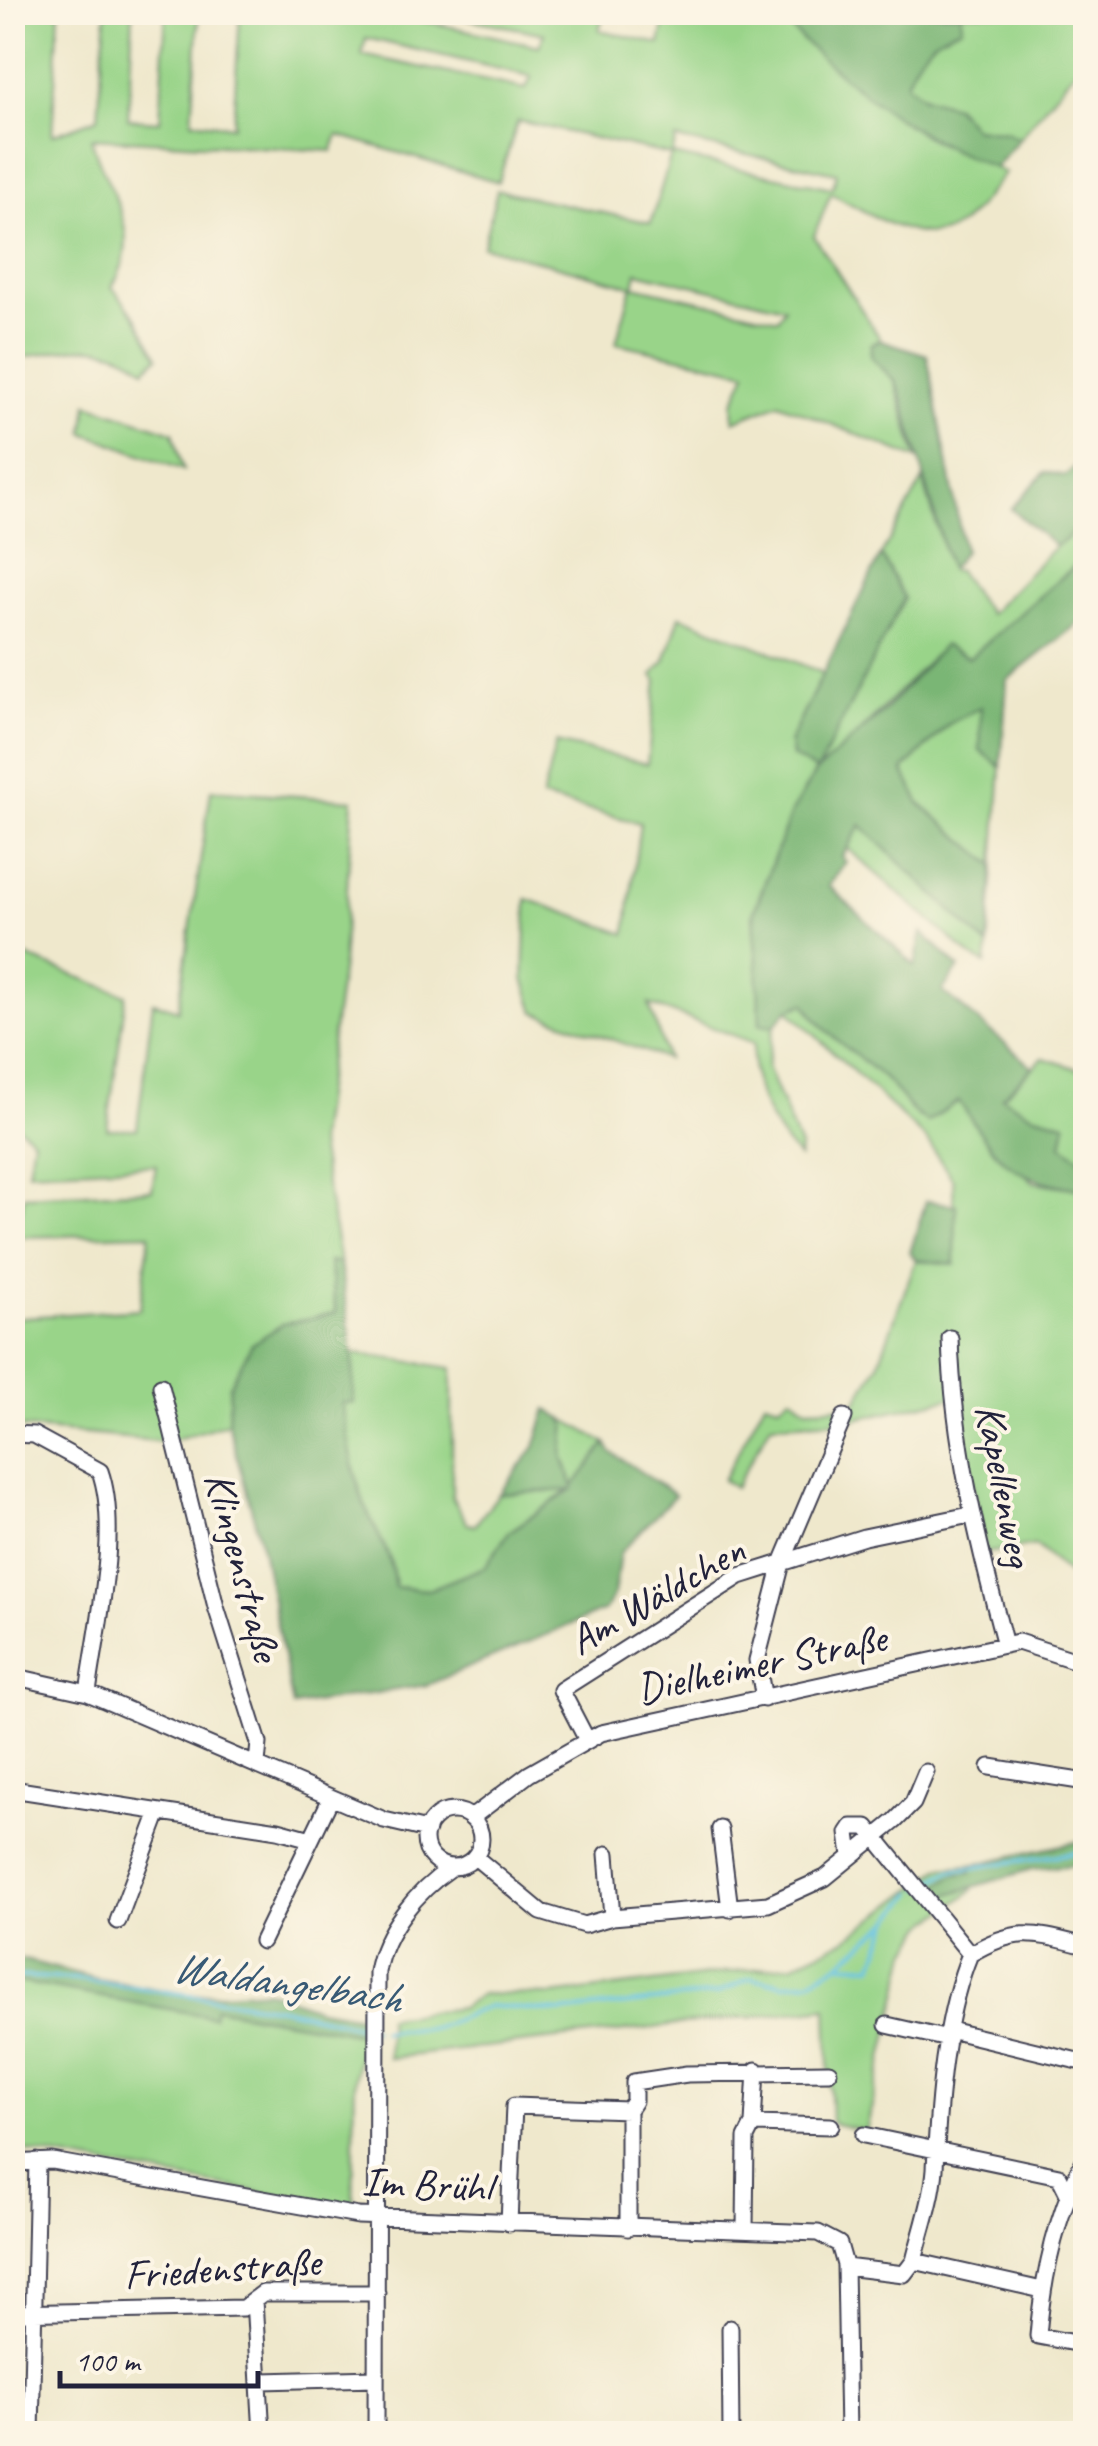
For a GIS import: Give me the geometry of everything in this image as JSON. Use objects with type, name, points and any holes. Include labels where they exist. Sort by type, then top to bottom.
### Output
[{"type":"street","name":"Kapellenweg","points":[[950,1338],[952,1392],[970,1515],[1005,1645]]},
{"type":"street","name":"Klingenstraße","points":[[161,1386],[216,1607],[259,1743],[257,1764]]},
{"type":"street","points":[[764,1698],[757,1660],[782,1563],[844,1417]]},
{"type":"street","points":[[12,1434],[34,1435],[100,1471],[107,1492],[104,1575],[88,1693]]},
{"type":"street","points":[[782,1563],[864,1537],[970,1515]]},
{"type":"street","name":"Am Wäldchen","points":[[583,1733],[561,1690],[740,1576],[782,1563]]},
{"type":"street","name":"Dielheimer Straße","points":[[427,1830],[441,1814],[451,1811],[471,1818],[583,1733],[1005,1645],[1034,1645],[1086,1664]]},
{"type":"street","points":[[12,1676],[88,1693],[384,1820],[427,1830],[426,1845],[433,1859],[432,1881]]},
{"type":"street","points":[[990,1768],[1086,1782]]},
{"type":"street","points":[[475,1858],[529,1904],[560,1921],[584,1925],[612,1917],[730,1909],[791,1897],[826,1878],[913,1803],[926,1772]]},
{"type":"street","points":[[12,1788],[278,1830],[311,1840]]},
{"type":"street","points":[[262,1941],[331,1798]]},
{"type":"street","points":[[118,1920],[159,1812]]},
{"type":"street","points":[[376,2434],[380,1955],[391,1931],[432,1881],[475,1858],[481,1844],[480,1830],[471,1818]]},
{"type":"street","points":[[720,1829],[730,1909]]},
{"type":"street","points":[[878,1835],[970,1954]]},
{"type":"street","points":[[607,1854],[612,1917]]},
{"type":"street","points":[[433,1859],[452,1868]]},
{"type":"street","points":[[848,2433],[845,2267],[904,2274],[914,2261],[935,2172],[934,2151],[949,2034],[970,1954],[1002,1934],[1023,1932],[1086,1946]]},
{"type":"street","points":[[887,2026],[949,2034],[1086,2063]]},
{"type":"street","points":[[628,2228],[628,2110],[634,2100],[634,2082],[656,2076],[756,2070],[829,2072]]},
{"type":"street","points":[[744,2230],[746,2138],[753,2124],[756,2070]]},
{"type":"street","points":[[509,2222],[514,2106],[628,2110]]},
{"type":"street","points":[[753,2124],[831,2126]]},
{"type":"street","points":[[864,2136],[1060,2176],[1068,2192]]},
{"type":"street","points":[[1084,2345],[1038,2336],[1042,2290],[1068,2192],[1086,2156]]},
{"type":"street","points":[[31,2434],[36,2161]]},
{"type":"street","name":"Im Brühl","points":[[12,2163],[36,2161],[377,2217],[818,2233],[839,2244],[845,2267]]},
{"type":"street","points":[[1068,2192],[1086,2196]]},
{"type":"street","points":[[914,2261],[1042,2290]]},
{"type":"street","name":"Friedenstraße","points":[[12,2313],[243,2308],[264,2293],[378,2293]]},
{"type":"street","points":[[254,2300],[262,2381],[262,2434]]},
{"type":"street","points":[[730,2328],[732,2434]]},
{"type":"street","points":[[262,2381],[376,2378]]},
{"type":"street","points":[[829,2434],[858,2434]]},
{"type":"green space","points":[[12,13],[59,13],[52,135],[98,118],[106,13],[133,13],[128,119],[160,121],[166,13],[199,13],[192,121],[233,126],[240,13],[387,13],[539,46],[545,34],[439,13],[604,13],[599,30],[660,44],[667,13],[776,13],[828,64],[906,124],[1005,173],[969,217],[948,231],[932,234],[896,227],[831,193],[814,236],[881,340],[871,344],[871,357],[895,381],[917,459],[779,403],[734,421],[733,404],[747,372],[616,343],[632,286],[483,246],[497,190],[651,223],[671,155],[518,121],[498,182],[338,135],[332,151],[91,138],[125,230],[122,267],[112,287],[136,317],[158,357],[145,369],[129,358],[98,349],[13,359]],"holes":[[[366,38],[530,76],[531,77],[526,89],[362,55]],[[676,139],[837,174],[832,188],[672,155]],[[637,272],[784,307],[778,319],[634,286]]]},
{"type":"green space","points":[[776,13],[961,13],[962,27],[927,48],[906,83],[923,97],[955,106],[974,128],[1006,132],[1019,139],[995,168],[964,155],[876,103]]},
{"type":"green space","points":[[961,13],[1085,13],[1085,57],[1019,139],[1006,132],[973,128],[905,82],[927,47],[961,27]]},
{"type":"green space","points":[[881,340],[927,355],[964,551],[950,570],[903,400],[895,381],[871,357],[871,344]]},
{"type":"green space","points":[[88,404],[173,432],[183,470],[84,433]]},
{"type":"green space","points":[[1082,461],[1085,516],[1067,539],[1055,546],[1011,509],[1045,472],[1065,476]]},
{"type":"green space","points":[[923,480],[950,570],[958,571],[989,614],[1085,516],[1085,557],[969,658],[944,645],[821,772],[816,771],[791,813],[753,913],[760,1023],[774,1026],[767,1067],[800,1147],[799,1158],[763,1105],[754,1074],[754,1043],[649,1004],[667,1059],[535,1012],[524,979],[527,899],[626,934],[640,823],[542,798],[556,743],[647,764],[657,681],[653,675],[665,661],[680,616],[823,673],[790,741],[849,702],[904,598],[881,555]]},
{"type":"green space","points":[[881,555],[904,598],[817,771],[885,710],[944,645],[969,658],[1085,557],[1085,618],[1007,680],[1001,767],[980,750],[981,707],[949,724],[903,770],[920,804],[994,865],[988,946],[861,825],[842,857],[846,862],[829,886],[915,966],[922,932],[959,968],[942,991],[1033,1067],[1002,1097],[1031,1114],[1066,1123],[1062,1145],[1085,1161],[1085,1190],[1039,1180],[1009,1165],[985,1140],[959,1101],[927,1122],[921,1118],[887,1081],[823,1026],[805,1003],[788,1010],[774,1026],[760,1024],[754,912],[791,813],[816,771],[792,757],[790,741]]},
{"type":"green space","points":[[982,706],[980,750],[1001,767],[994,865],[920,804],[903,770],[949,724]]},
{"type":"green space","points":[[211,790],[353,800],[342,964],[318,1140],[340,1263],[329,1263],[336,1314],[283,1324],[230,1385],[228,1423],[167,1442],[13,1427],[13,1318],[140,1309],[150,1234],[17,1237],[24,1196],[152,1190],[156,1165],[28,1171],[33,1139],[13,1122],[12,958],[16,953],[126,995],[107,1129],[137,1129],[153,1002],[178,1010]]},
{"type":"green space","points":[[861,824],[988,946],[986,964],[972,957],[847,848]]},
{"type":"green space","points":[[805,1003],[822,1027],[889,1083],[921,1118],[927,1122],[959,1100],[990,1143],[1034,1182],[1085,1190],[1085,1589],[1036,1545],[986,1553],[956,1397],[846,1421],[771,1424],[735,1488],[723,1480],[765,1401],[779,1405],[791,1396],[807,1408],[854,1406],[878,1365],[916,1260],[955,1264],[953,1180],[926,1139],[788,1010]]},
{"type":"green space","points":[[1043,1058],[1085,1071],[1085,1161],[1062,1145],[1066,1123],[1031,1114],[1002,1097]]},
{"type":"green space","points":[[926,1201],[956,1205],[955,1264],[916,1260],[910,1253]]},
{"type":"green space","points":[[329,1262],[340,1263],[353,1353],[354,1403],[342,1403],[352,1459],[363,1500],[388,1555],[395,1587],[428,1590],[485,1567],[509,1532],[571,1490],[499,1494],[535,1447],[547,1409],[566,1422],[563,1455],[573,1487],[606,1443],[611,1452],[675,1495],[620,1553],[614,1594],[605,1610],[427,1685],[293,1706],[262,1548],[228,1423],[230,1385],[252,1344],[283,1324],[336,1313]]},
{"type":"green space","points":[[353,1353],[452,1368],[452,1497],[467,1523],[475,1525],[499,1494],[550,1490],[571,1478],[563,1455],[564,1419],[606,1443],[573,1488],[509,1532],[485,1567],[428,1590],[395,1587],[388,1556],[363,1500],[349,1444],[342,1402],[353,1403]]},
{"type":"green space","points":[[1085,1840],[1085,1864],[1032,1869],[940,1897],[933,1889],[953,1875],[971,1872],[972,1865]]},
{"type":"green space","points":[[971,1865],[973,1890],[925,1925],[908,1952],[866,2131],[831,2123],[827,2008],[388,2058],[387,2017],[461,2008],[481,1994],[552,1995],[794,1964],[845,1940],[941,1868]]},
{"type":"green space","points":[[13,1957],[97,1979],[192,1995],[267,1990],[319,2009],[367,2017],[367,2035],[215,2008],[213,2017],[13,1981]]},
{"type":"green space","points":[[12,1979],[74,1981],[363,2032],[355,2076],[353,2209],[13,2149]]},
{"type":"waterway","name":"Waldangelbach","points":[[921,1888],[951,1871],[1086,1851]]},
{"type":"waterway","name":"Waldangelbach","points":[[382,2031],[435,2028],[489,2006],[560,2012],[716,1994],[751,1978],[785,1984],[809,1981],[839,1964],[890,1921],[913,1893]]},
{"type":"waterway","name":"Waldangelbach","points":[[842,1964],[873,1966],[890,1921]]},
{"type":"waterway","name":"Waldangelbach","points":[[12,1976],[75,1979],[281,2008],[373,2029]]}]
